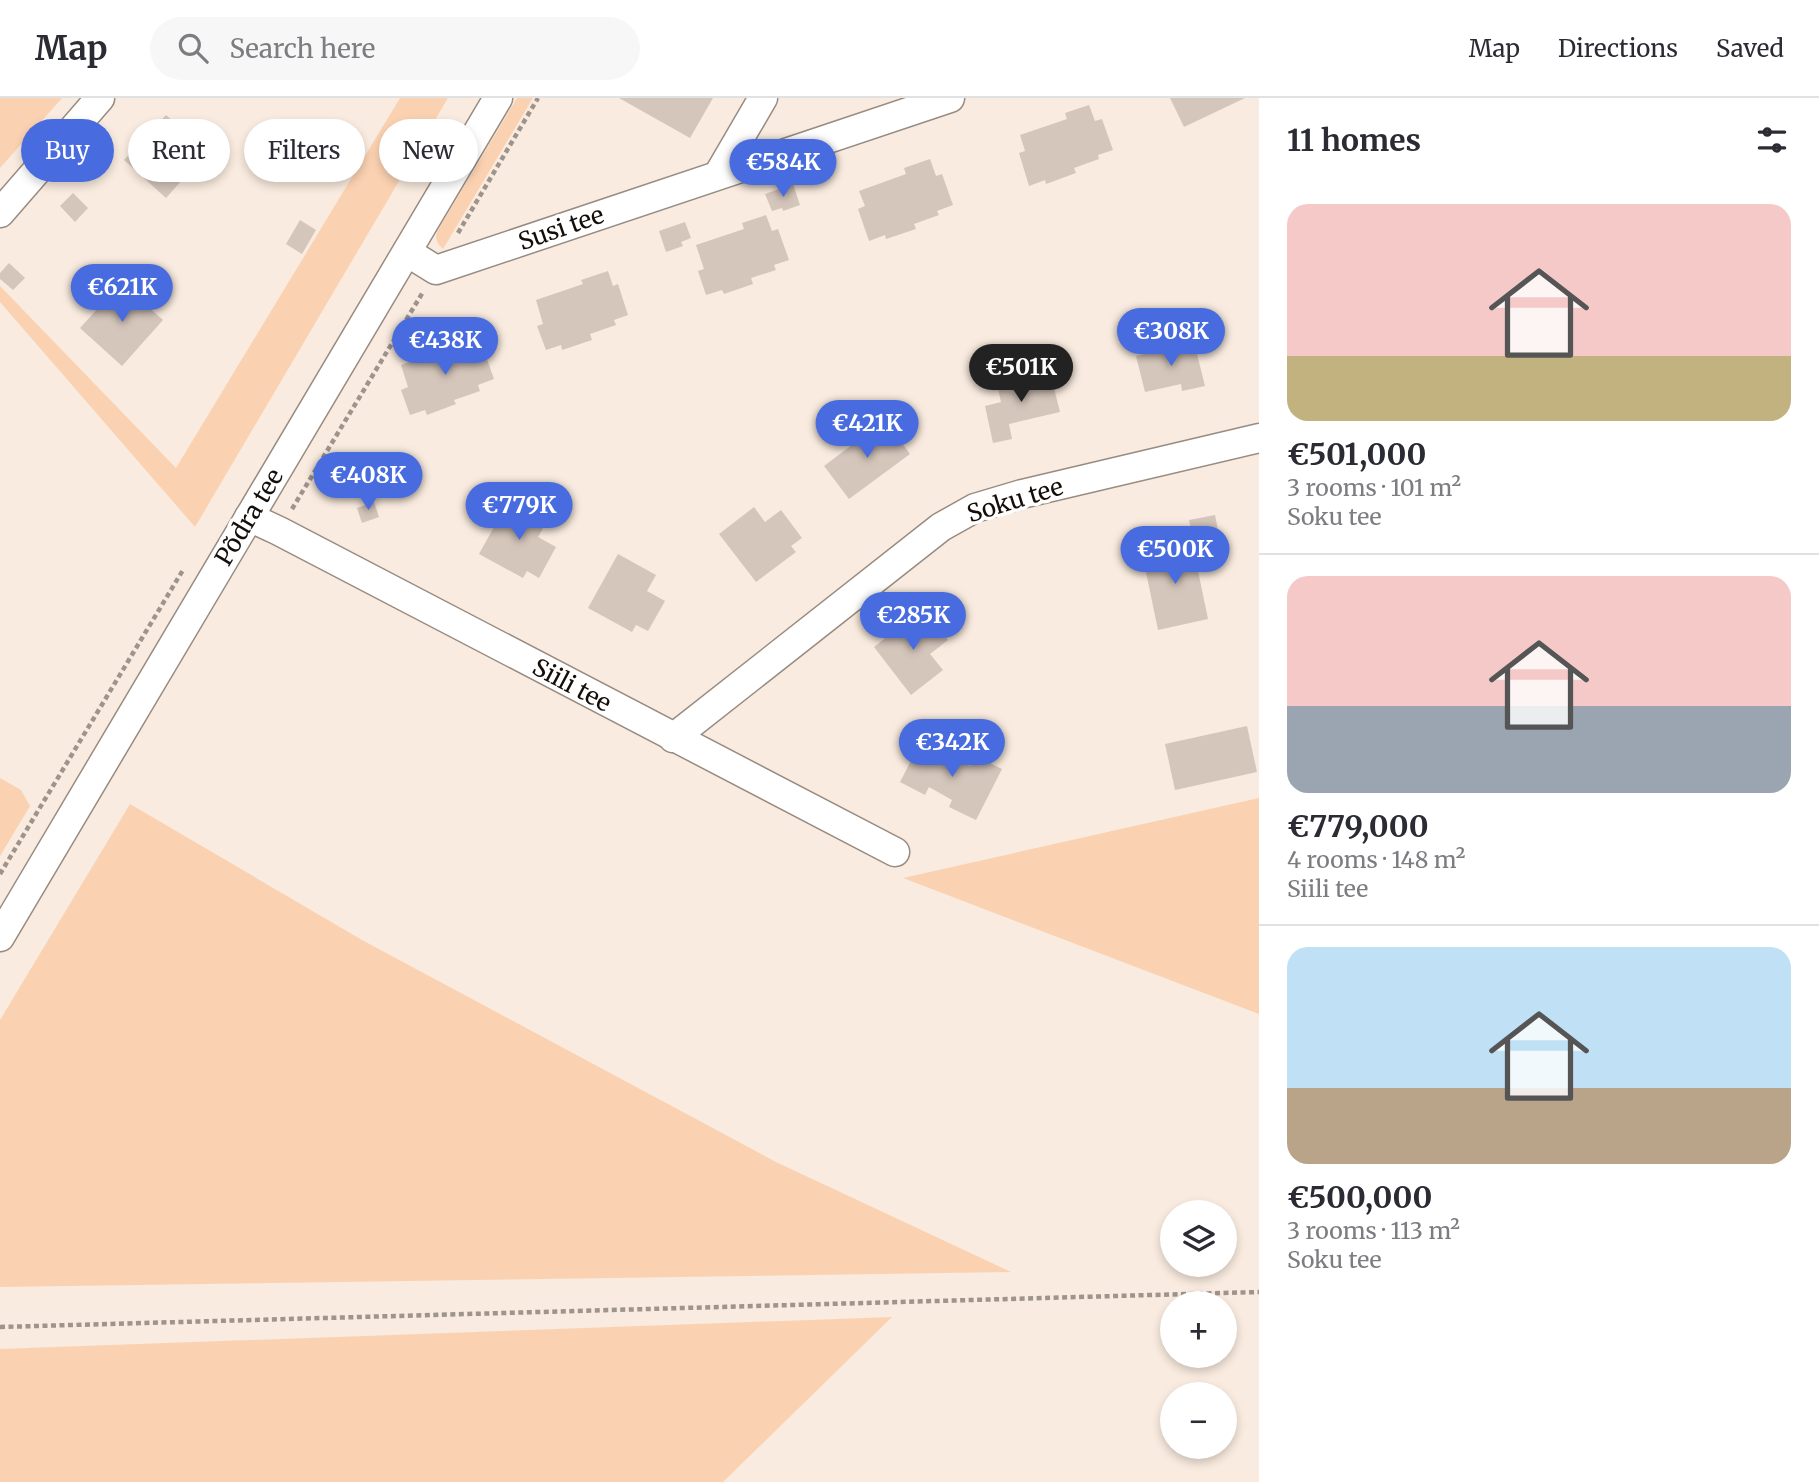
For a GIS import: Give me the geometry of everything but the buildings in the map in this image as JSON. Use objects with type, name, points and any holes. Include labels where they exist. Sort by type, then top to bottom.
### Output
[{"type":"street","points":[[0,213],[100,98]]},
{"type":"street","name":"Põdra tee","points":[[0,937],[498,98]]},
{"type":"street","points":[[718,175],[763,98]]},
{"type":"street","name":"Susi tee","points":[[436,270],[950,98]]},
{"type":"street","points":[[407,253],[436,270]]},
{"type":"street","name":"Soku tee","points":[[673,738],[941,527],[975,508],[1022,494],[1259,438]]},
{"type":"street","name":"Siili tee","points":[[249,517],[895,852]]},
{"type":"path","points":[[279,531],[538,98]]},
{"type":"path","points":[[0,1327],[1259,1292]]},
{"type":"shaded area","points":[[0,98],[62,98],[43,119],[21,119],[21,144],[0,168]]},
{"type":"shaded area","points":[[400,98],[448,98],[436,119],[387,119]]},
{"type":"shaded area","points":[[517,98],[533,98],[443,249],[437,241],[438,230],[467,182],[478,182],[478,163]]},
{"type":"shaded area","points":[[379,133],[379,182],[398,182],[195,527],[0,302],[0,286],[176,468],[349,182],[365,182],[365,156]]},
{"type":"shaded area","points":[[0,778],[21,790],[30,806],[0,856]]},
{"type":"shaded area","points":[[1259,798],[1259,1014],[903,878]]},
{"type":"shaded area","points":[[130,804],[362,940],[776,1162],[1011,1272],[0,1287],[0,1020]]},
{"type":"shaded area","points":[[892,1317],[723,1482],[0,1482],[0,1349]]}]
